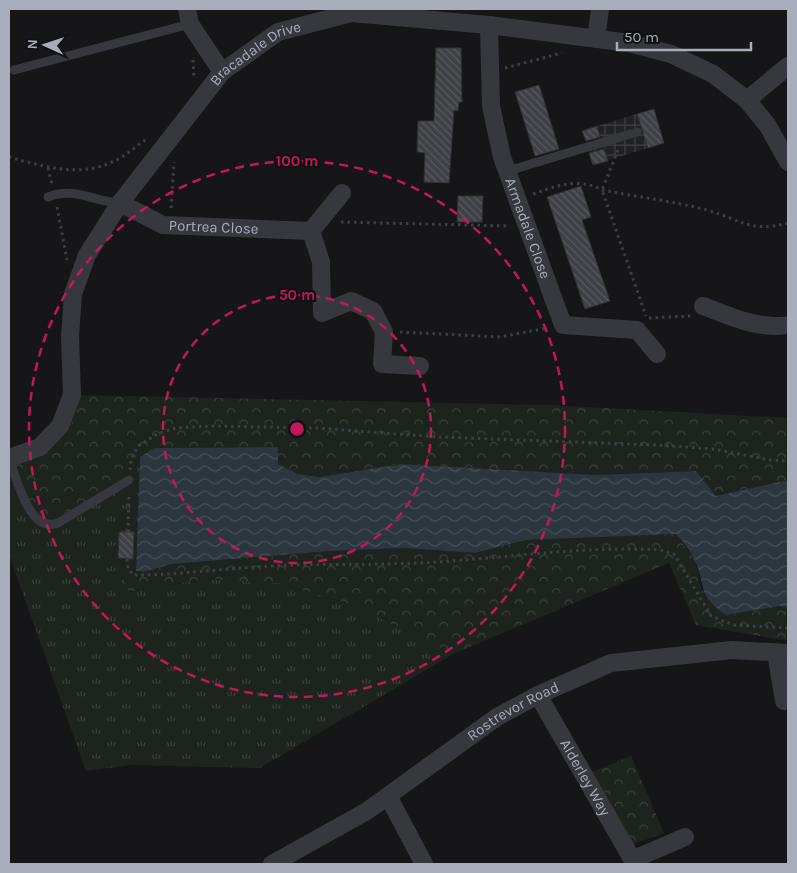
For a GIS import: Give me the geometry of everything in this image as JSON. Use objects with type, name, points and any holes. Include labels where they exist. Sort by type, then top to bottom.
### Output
[{"type":"street","points":[[596,39],[600,9]]},
{"type":"street","name":"Bracadale Drive","points":[[9,459],[40,447],[60,426],[72,395],[70,336],[73,294],[87,255],[120,203],[222,72],[278,32],[351,11],[489,25],[629,43],[671,54],[713,74],[747,100],[768,126],[788,162]]},
{"type":"street","points":[[189,16],[222,72]]},
{"type":"street","name":"Armadale Close","points":[[489,25],[491,106],[508,172],[563,325]]},
{"type":"street","points":[[747,100],[788,66]]},
{"type":"street","points":[[342,193],[315,226],[321,262],[322,313],[352,302],[373,311],[384,332],[382,364],[420,366]]},
{"type":"street","name":"Portrea Close","points":[[120,203],[163,225],[315,226]]},
{"type":"street","points":[[703,306],[743,322],[777,327],[788,325]]},
{"type":"street","points":[[563,325],[637,330],[657,354]]},
{"type":"street","name":"Rostrevor Road","points":[[272,864],[366,811],[497,717],[538,695],[611,663],[732,650],[782,653]]},
{"type":"street","points":[[782,653],[784,701]]},
{"type":"street","name":"Alderley Way","points":[[538,695],[634,862],[685,837]]},
{"type":"street","points":[[388,796],[424,864]]},
{"type":"lane","points":[[14,70],[189,16]]},
{"type":"lane","points":[[508,172],[637,132]]},
{"type":"lane","points":[[51,195],[61,192],[84,194],[107,202],[120,203]]},
{"type":"lane","points":[[9,459],[31,513],[43,524],[52,525],[58,523],[130,480]]},
{"type":"path","points":[[490,72],[571,50]]},
{"type":"path","points":[[194,58],[194,80]]},
{"type":"path","points":[[9,157],[48,168],[93,169],[113,162],[153,134]]},
{"type":"path","points":[[615,328],[647,318],[602,190],[623,137]]},
{"type":"path","points":[[169,225],[174,160]]},
{"type":"path","points":[[518,199],[564,183],[592,185],[602,190],[708,211],[746,226],[769,228],[788,223]]},
{"type":"path","points":[[51,195],[68,267]]},
{"type":"path","points":[[315,226],[528,226]]},
{"type":"path","points":[[384,332],[500,337],[563,325]]},
{"type":"path","points":[[128,532],[131,459],[138,446],[157,434],[176,428],[212,426],[317,428],[438,437],[656,445],[714,450],[770,460],[788,461]]},
{"type":"path","points":[[127,559],[128,568],[133,575],[169,575],[248,567],[331,563],[413,564],[560,551],[660,550],[674,554],[711,616],[734,624],[788,628]]},
{"type":"shaded area","points":[[637,114],[648,148],[608,160],[605,148],[589,152],[586,144],[601,139],[597,126]]},
{"type":"green space","points":[[72,395],[549,405],[788,418],[788,480],[716,497],[696,471],[595,475],[401,464],[320,477],[298,474],[278,464],[278,447],[154,448],[140,457],[131,459],[129,480],[52,525],[38,521],[9,460],[40,447]]},
{"type":"green space","points":[[140,457],[136,571],[125,571],[129,592],[206,579],[280,583],[353,605],[453,654],[260,768],[131,765],[86,771],[9,555],[9,470]]},
{"type":"green space","points":[[676,534],[695,560],[702,590],[726,615],[780,606],[788,608],[788,641],[696,625],[669,563],[453,654],[353,605],[280,583],[206,579],[129,592],[122,576],[124,571],[144,572],[172,564],[330,551],[403,548],[475,553],[526,540]]},
{"type":"green space","points":[[631,756],[664,833],[631,845],[590,773]]},
{"type":"water","points":[[278,447],[278,464],[298,474],[320,477],[401,464],[595,475],[696,471],[716,496],[788,480],[788,608],[780,606],[726,615],[716,608],[706,595],[694,559],[676,534],[526,540],[475,553],[403,548],[330,551],[172,564],[144,572],[136,571],[140,457],[154,448]]},
{"type":"building","points":[[436,48],[461,48],[462,102],[459,102],[458,111],[454,110],[449,183],[424,182],[425,153],[417,152],[418,121],[434,121]]},
{"type":"building","points":[[539,85],[559,149],[535,156],[515,92]]},
{"type":"building","points":[[654,109],[664,143],[648,148],[637,114]]},
{"type":"building","points":[[597,126],[600,137],[586,141],[582,131]]},
{"type":"building","points":[[604,149],[608,161],[593,165],[589,153]]},
{"type":"building","points":[[581,186],[591,217],[582,220],[610,301],[585,309],[547,197]]},
{"type":"building","points":[[458,196],[483,196],[482,222],[457,222]]},
{"type":"building","points":[[119,532],[134,532],[133,559],[118,558]]}]
